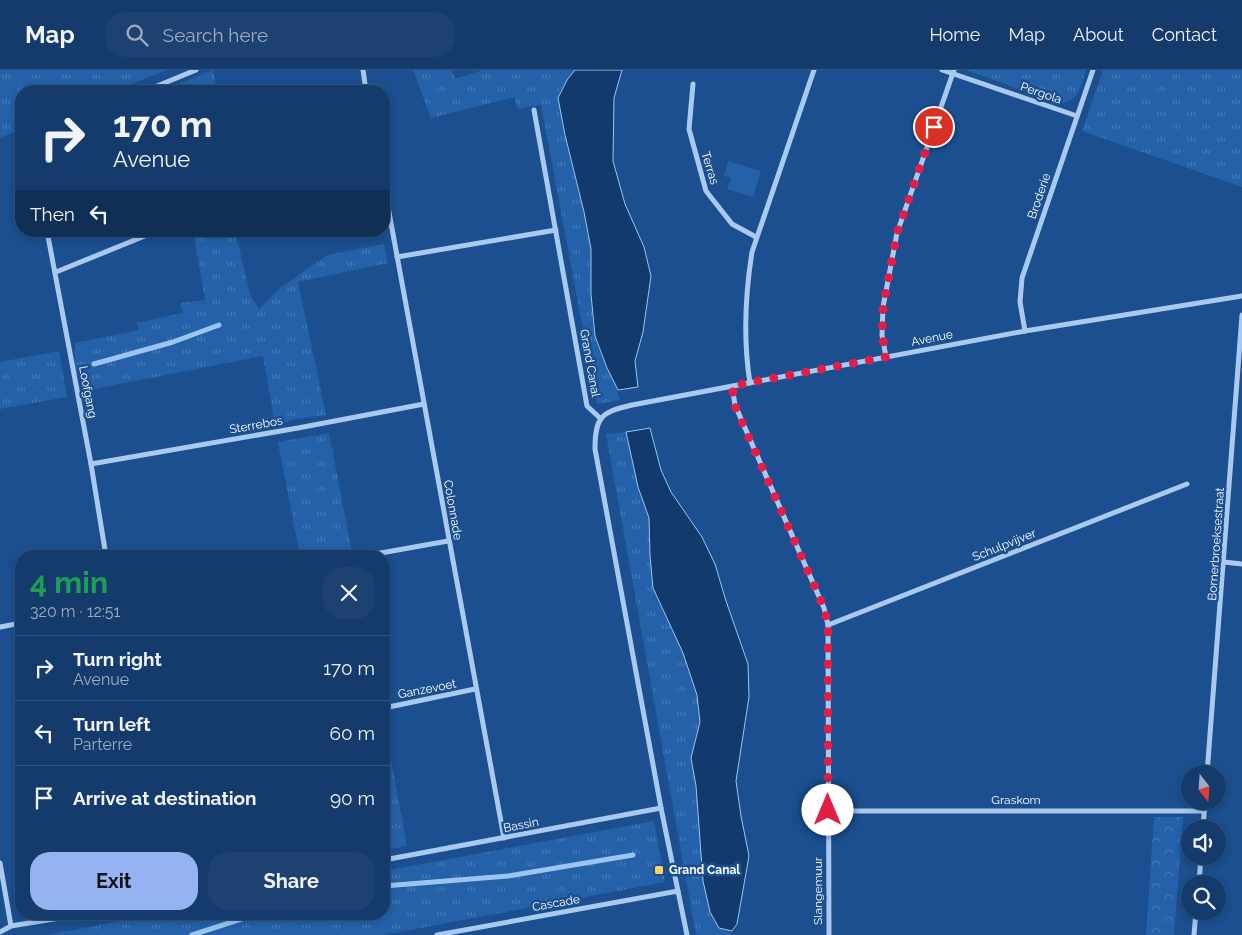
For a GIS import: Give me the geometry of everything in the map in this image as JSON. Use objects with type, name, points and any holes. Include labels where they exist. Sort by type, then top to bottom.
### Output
[{"type":"street","points":[[160,85],[196,70]]},
{"type":"street","points":[[362,70],[365,85]]},
{"type":"street","points":[[750,383],[745,335],[748,274],[756,237],[814,70]]},
{"type":"street","name":"Pergola","points":[[942,70],[953,72],[1077,116]]},
{"type":"street","name":"Broderie","points":[[1025,331],[1020,302],[1022,278],[1094,70]]},
{"type":"street","points":[[886,357],[882,335],[883,307],[897,233],[953,72]]},
{"type":"street","name":"Terras","points":[[693,84],[688,129],[706,192],[732,224],[756,237]]},
{"type":"street","name":"Grand Canal","points":[[534,110],[587,406],[601,419]]},
{"type":"street","name":"Colonnade","points":[[390,218],[475,689],[504,838]]},
{"type":"street","points":[[397,257],[556,230]]},
{"type":"street","name":"Loofgang","points":[[48,237],[91,464],[105,550]]},
{"type":"street","points":[[56,272],[142,237]]},
{"type":"street","name":"Avenue","points":[[601,419],[611,410],[732,386],[1025,331],[1242,296]]},
{"type":"street","name":"Bornerbroeksestraat","points":[[1208,765],[1242,315]]},
{"type":"street","name":"Slangemuur","points":[[732,386],[735,406],[824,608],[828,625],[829,935]]},
{"type":"street","name":"Sterrebos","points":[[91,464],[424,404]]},
{"type":"street","points":[[601,419],[595,431],[595,449],[661,808],[687,935]]},
{"type":"street","name":"Schulpvijver","points":[[828,625],[1187,484]]},
{"type":"street","points":[[390,551],[448,541]]},
{"type":"street","points":[[1224,562],[1242,564]]},
{"type":"street","points":[[0,627],[15,624]]},
{"type":"street","name":"Ganzevoet","points":[[390,707],[475,689]]},
{"type":"street","name":"Bassin","points":[[390,859],[661,808]]},
{"type":"street","name":"Graskom","points":[[828,810],[1204,812]]},
{"type":"street","points":[[1204,812],[1204,820]]},
{"type":"street","points":[[0,863],[11,926]]},
{"type":"street","name":"Cascade","points":[[437,935],[678,891]]},
{"type":"street","points":[[0,932],[11,926],[48,920]]},
{"type":"street","points":[[1194,935],[1195,920]]},
{"type":"green space","points":[[0,70],[166,70],[129,85],[15,85],[15,132],[0,138]]},
{"type":"green space","points":[[213,70],[216,85],[176,85]]},
{"type":"green space","points":[[413,70],[452,70],[455,79],[483,70],[575,70],[560,92],[559,106],[589,233],[592,260],[592,315],[595,336],[600,353],[615,384],[620,400],[597,404],[541,105],[517,109],[515,97],[431,118]]},
{"type":"green space","points":[[966,70],[1086,70],[1075,96],[1067,102],[1060,104]]},
{"type":"green space","points":[[1103,70],[1242,70],[1242,187],[1082,131]]},
{"type":"green space","points":[[728,161],[761,171],[753,197],[727,189],[731,178],[724,176]]},
{"type":"green space","points":[[194,237],[236,237],[251,297],[259,309],[280,288],[327,255],[384,244],[388,263],[298,282],[326,415],[296,419],[275,425],[263,356],[84,391],[82,380],[74,371],[75,343],[139,330],[136,323],[183,313],[180,303],[205,300]]},
{"type":"green space","points":[[59,351],[67,397],[0,409],[0,362]]},
{"type":"green space","points":[[626,432],[638,487],[649,518],[650,556],[697,695],[700,722],[691,758],[696,786],[703,881],[710,912],[719,928],[730,931],[731,935],[696,935],[606,434]]},
{"type":"green space","points":[[329,433],[352,550],[299,550],[278,442]]},
{"type":"green space","points":[[390,754],[407,846],[390,849]]},
{"type":"green space","points":[[1154,817],[1183,817],[1181,820],[1174,935],[1146,935]]},
{"type":"green space","points":[[654,821],[665,882],[383,935],[46,935],[127,920],[390,920],[390,870]]},
{"type":"shaded area","points":[[575,70],[622,70],[614,98],[613,161],[625,204],[644,247],[651,276],[643,332],[635,361],[638,387],[618,390],[595,336],[591,294],[591,249],[558,98],[567,80]]},
{"type":"shaded area","points":[[650,428],[661,470],[671,492],[702,537],[715,564],[748,664],[749,697],[736,781],[749,856],[737,924],[732,931],[719,928],[710,912],[703,881],[696,786],[691,758],[700,722],[697,695],[683,653],[653,588],[649,518],[638,487],[626,432]]},
{"type":"waterway","points":[[94,364],[173,342],[219,325]]},
{"type":"waterway","points":[[390,886],[508,876],[633,855]]},
{"type":"waterway","points":[[192,935],[238,920]]},
{"type":"place","name":"Grand Canal","points":[[659,870]]},
{"type":"route","points":[[828,810],[828,625],[824,608],[735,406],[732,386],[886,357],[882,335],[883,307],[897,233],[934,127]]}]
